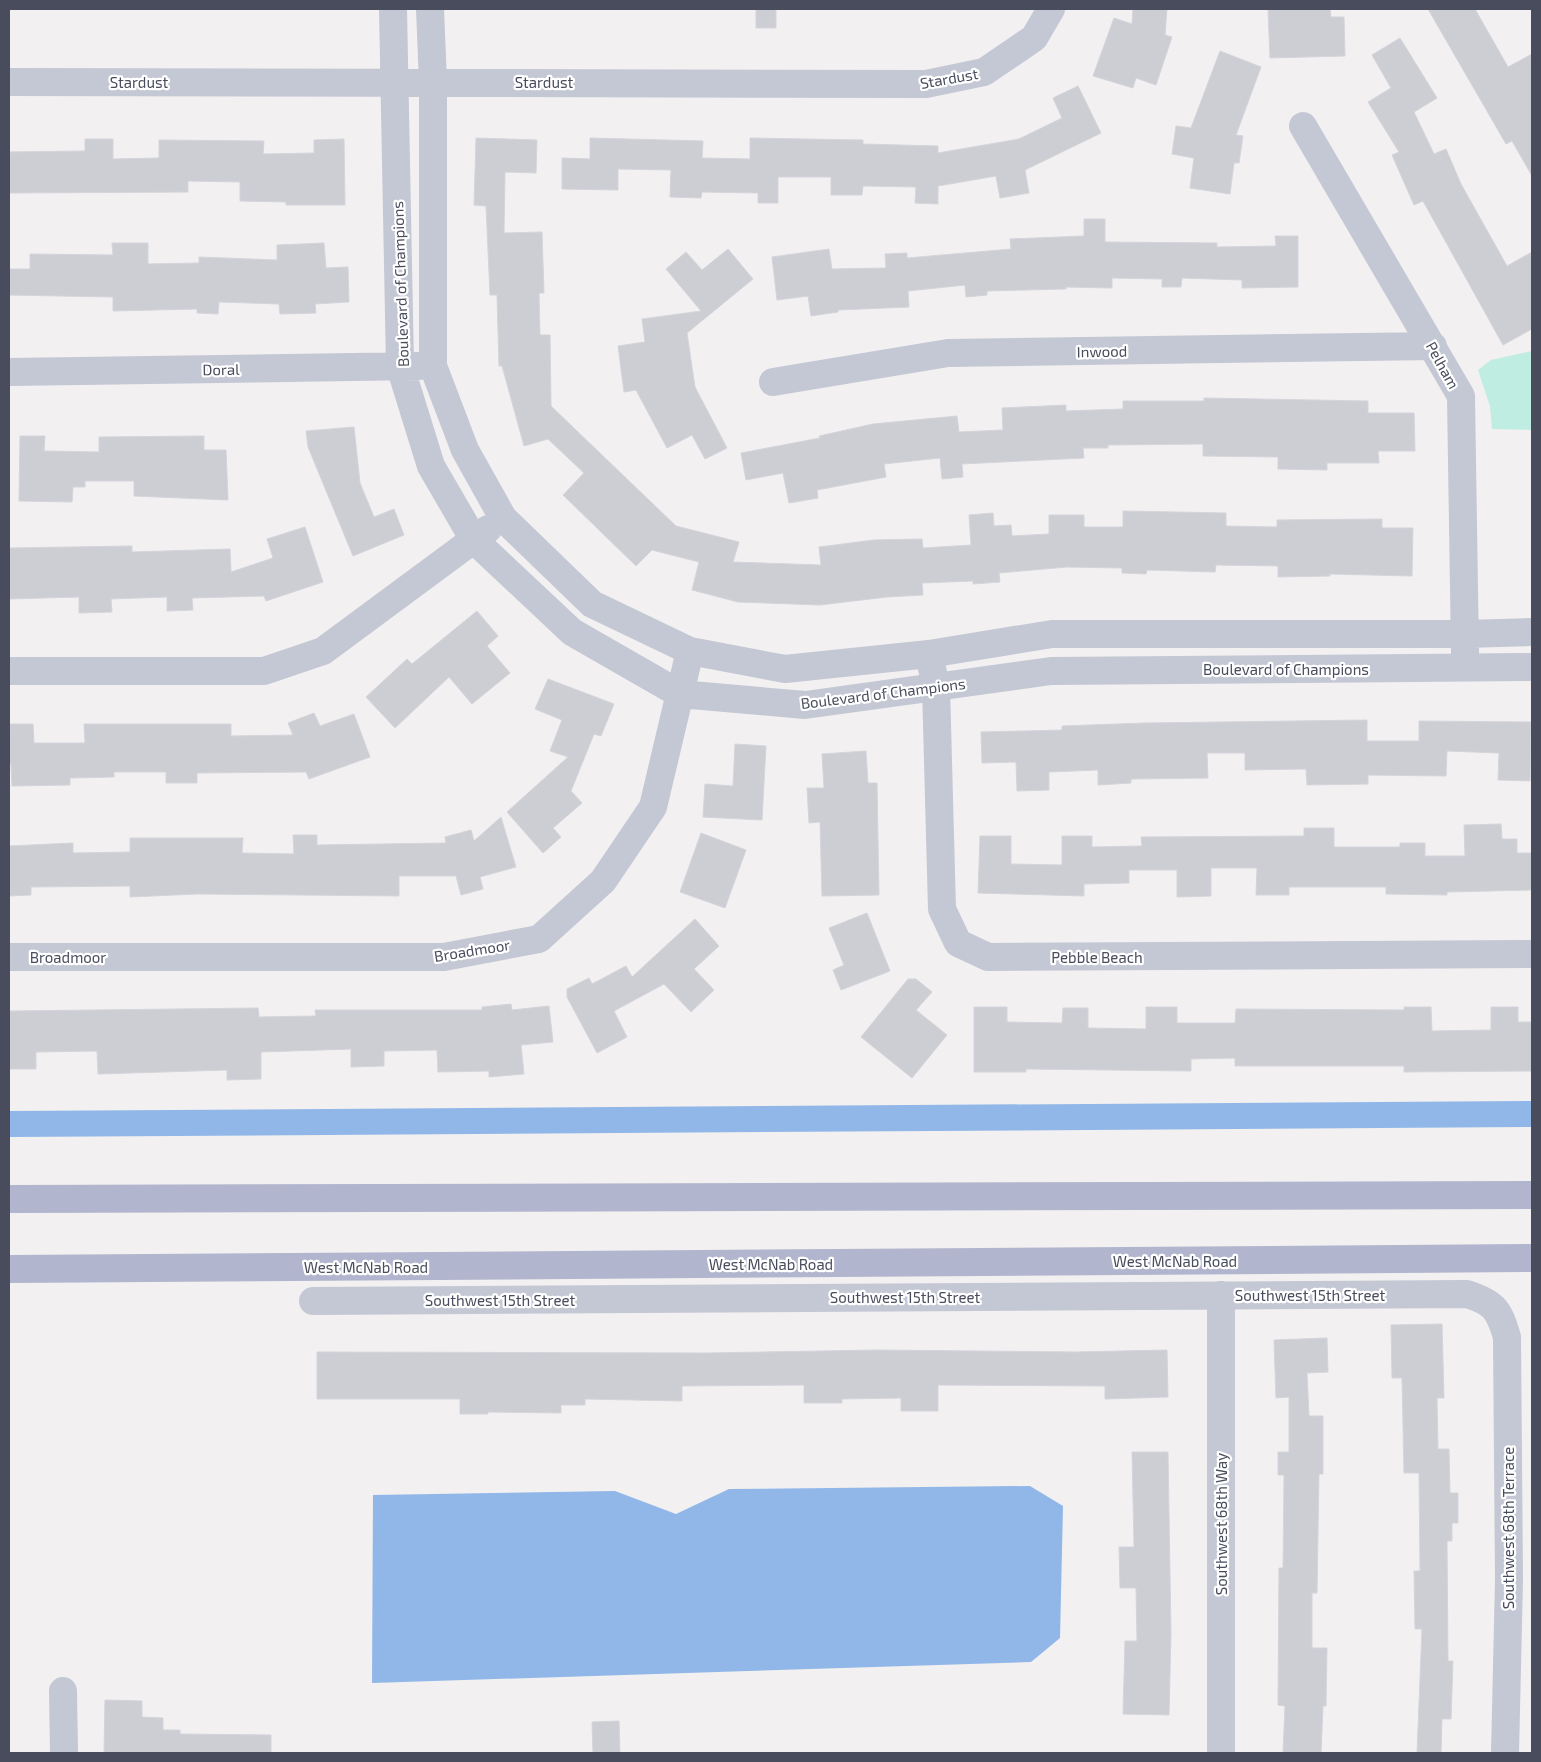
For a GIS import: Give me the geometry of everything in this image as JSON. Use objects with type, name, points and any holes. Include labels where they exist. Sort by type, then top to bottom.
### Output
[{"type":"main road","points":[[9,1199],[1532,1195]]},
{"type":"main road","name":"West McNab Road","points":[[9,1269],[1532,1258]]},
{"type":"street","name":"Boulevard of Champions","points":[[393,9],[400,366],[431,466],[474,540],[572,632],[680,694],[805,705],[1051,671],[1532,667]]},
{"type":"street","name":"Boulevard of Champions","points":[[430,9],[433,82],[433,366],[464,450],[503,518],[592,604],[690,651],[785,670],[928,654],[1052,634],[1464,634],[1532,632]]},
{"type":"street","name":"Stardust","points":[[9,82],[926,84],[984,72],[1034,38],[1051,9]]},
{"type":"street","name":"Pelham","points":[[1303,126],[1433,346],[1460,396],[1465,668]]},
{"type":"street","name":"Inwood","points":[[773,382],[948,353],[1433,346]]},
{"type":"street","name":"Doral","points":[[9,372],[433,366]]},
{"type":"street","points":[[9,671],[264,671],[323,651],[503,518]]},
{"type":"street","name":"Broadmoor","points":[[9,957],[444,958],[539,939],[603,881],[653,807],[690,651]]},
{"type":"street","name":"Pebble Beach","points":[[928,654],[936,687],[942,909],[958,943],[988,957],[1532,954]]},
{"type":"street","name":"Southwest 15th Street","points":[[313,1301],[1467,1294],[1483,1299],[1495,1306]]},
{"type":"street","name":"Southwest 68th Way","points":[[1221,1295],[1221,1753]]},
{"type":"street","name":"Southwest 68th Terrace","points":[[1495,1306],[1508,1337],[1509,1580],[1506,1753]]},
{"type":"street","points":[[63,1691],[64,1753]]},
{"type":"green space","points":[[1532,351],[1532,430],[1492,429],[1490,406],[1478,370],[1491,360]]},
{"type":"water","points":[[1030,1486],[1063,1506],[1060,1638],[1031,1662],[372,1683],[373,1495],[615,1491],[676,1514],[729,1489]]},
{"type":"building","points":[[756,9],[776,9],[776,28],[756,28]]},
{"type":"building","points":[[1133,9],[1167,9],[1165,35],[1172,37],[1156,85],[1136,78],[1133,88],[1093,76],[1114,18],[1132,24]]},
{"type":"building","points":[[1268,9],[1330,9],[1331,17],[1344,17],[1345,56],[1270,58]]},
{"type":"building","points":[[1428,9],[1475,9],[1508,67],[1532,54],[1532,176],[1512,141],[1506,144]]},
{"type":"building","points":[[1400,38],[1437,98],[1414,112],[1434,154],[1446,149],[1461,184],[1507,266],[1532,252],[1532,329],[1503,345],[1423,201],[1414,205],[1392,155],[1399,152],[1368,102],[1391,88],[1372,55]]},
{"type":"building","points":[[1220,51],[1261,67],[1236,135],[1243,136],[1239,163],[1234,163],[1230,194],[1190,188],[1194,158],[1172,154],[1176,126],[1191,128]]},
{"type":"building","points":[[1078,86],[1101,133],[1025,170],[1029,193],[1000,198],[996,176],[938,186],[938,204],[915,203],[916,187],[863,186],[862,195],[831,195],[831,177],[778,177],[778,203],[758,203],[758,193],[702,192],[701,198],[670,197],[671,170],[618,169],[618,190],[562,189],[562,158],[590,159],[590,138],[703,141],[702,158],[750,159],[750,138],[863,140],[863,144],[938,146],[938,153],[1019,139],[1062,118],[1053,98]]},
{"type":"building","points":[[476,138],[537,140],[536,173],[505,172],[504,233],[542,232],[544,293],[539,293],[540,335],[550,335],[551,406],[676,526],[739,542],[733,562],[821,565],[819,547],[874,540],[922,539],[923,548],[971,545],[969,515],[993,513],[994,526],[1011,525],[1012,536],[1049,534],[1049,515],[1084,515],[1084,527],[1123,527],[1123,511],[1226,513],[1226,526],[1277,527],[1277,520],[1382,519],[1382,528],[1413,528],[1412,576],[1330,574],[1330,576],[1278,577],[1278,566],[1216,565],[1215,572],[1147,570],[1146,574],[1122,573],[1122,568],[1067,567],[999,573],[1000,582],[973,584],[973,581],[922,583],[923,595],[820,605],[738,602],[692,590],[699,562],[652,550],[636,566],[563,495],[584,473],[548,439],[524,446],[502,366],[499,366],[497,295],[490,295],[486,206],[474,205]]},
{"type":"building","points":[[85,139],[113,139],[113,159],[159,158],[159,140],[264,141],[263,154],[314,153],[314,140],[344,139],[345,205],[286,205],[286,202],[240,201],[240,182],[188,181],[188,192],[9,193],[9,152],[85,151]]},
{"type":"building","points":[[1084,219],[1105,219],[1105,242],[1217,243],[1217,247],[1276,246],[1275,236],[1298,236],[1298,287],[1242,288],[1242,280],[1182,278],[1181,287],[1162,287],[1162,279],[1112,278],[1112,288],[1066,287],[1066,289],[987,291],[987,295],[966,297],[965,285],[908,291],[909,307],[838,310],[838,312],[811,316],[808,296],[777,300],[772,257],[829,249],[832,269],[886,268],[885,254],[907,253],[907,258],[1011,249],[1010,239],[1084,236]]},
{"type":"building","points":[[112,243],[148,243],[148,264],[199,263],[199,257],[277,260],[277,245],[324,243],[326,268],[348,267],[349,302],[315,304],[316,313],[280,314],[279,304],[219,302],[218,314],[197,313],[197,309],[113,311],[113,297],[9,295],[9,269],[30,269],[30,254],[113,255]]},
{"type":"building","points":[[728,249],[753,279],[687,333],[695,387],[727,448],[705,459],[692,435],[667,448],[636,390],[624,392],[618,346],[645,342],[642,319],[701,311],[666,269],[686,252],[702,270]]},
{"type":"building","points":[[1204,398],[1368,401],[1368,413],[1414,413],[1415,451],[1378,451],[1379,463],[1327,463],[1327,470],[1278,469],[1278,457],[1203,456],[1203,444],[1108,445],[1108,448],[1083,448],[1084,458],[962,464],[963,477],[942,479],[940,458],[884,464],[886,477],[817,490],[818,498],[789,503],[783,473],[746,480],[741,453],[820,438],[819,436],[873,424],[957,416],[959,432],[1003,430],[1002,408],[1066,405],[1066,411],[1123,409],[1123,401],[1204,401]]},
{"type":"building","points":[[354,427],[360,483],[374,517],[394,509],[404,535],[353,556],[308,447],[306,431]]},
{"type":"building","points":[[20,436],[45,436],[44,451],[99,452],[99,437],[204,436],[204,450],[226,450],[228,500],[134,496],[134,481],[85,481],[85,487],[73,487],[72,502],[19,501]]},
{"type":"building","points":[[305,527],[323,582],[266,601],[264,596],[192,598],[193,610],[167,611],[167,597],[111,599],[112,612],[79,613],[79,597],[9,599],[9,548],[132,546],[132,552],[230,549],[231,572],[273,558],[267,539]]},
{"type":"building","points":[[477,611],[498,636],[487,646],[510,673],[472,704],[449,677],[395,728],[366,697],[407,659],[412,664]]},
{"type":"building","points":[[548,679],[614,704],[601,736],[594,734],[571,791],[582,803],[553,828],[561,837],[543,853],[507,812],[568,757],[550,751],[562,720],[535,709]]},
{"type":"building","points":[[314,713],[320,726],[354,714],[370,757],[309,779],[306,772],[197,773],[197,783],[166,783],[166,772],[114,772],[114,777],[70,778],[70,785],[12,786],[11,764],[9,764],[10,724],[33,724],[34,743],[85,743],[84,724],[231,724],[231,736],[293,735],[288,723]]},
{"type":"building","points":[[1367,720],[1367,741],[1419,741],[1419,721],[1531,722],[1530,781],[1498,780],[1499,753],[1447,751],[1446,776],[1368,775],[1368,784],[1307,785],[1306,769],[1245,770],[1245,753],[1207,753],[1208,778],[1131,779],[1131,783],[1098,785],[1098,770],[1049,772],[1049,790],[1017,791],[1016,762],[982,763],[981,732],[1062,730],[1062,726],[1145,723]]},
{"type":"building","points":[[735,744],[766,746],[762,820],[703,817],[705,784],[733,786]]},
{"type":"building","points":[[866,751],[868,783],[877,783],[879,895],[822,896],[820,822],[809,823],[807,788],[824,788],[822,754]]},
{"type":"building","points":[[501,817],[516,867],[480,877],[483,889],[461,895],[456,876],[399,876],[399,896],[197,894],[130,897],[130,886],[31,887],[31,895],[9,896],[9,846],[73,843],[73,853],[130,852],[130,838],[243,838],[242,853],[294,854],[293,835],[317,835],[317,845],[446,843],[445,837],[471,830],[474,841]]},
{"type":"building","points":[[1501,824],[1502,839],[1517,839],[1517,853],[1532,853],[1532,890],[1447,892],[1447,895],[1386,894],[1386,887],[1289,887],[1289,895],[1256,895],[1257,868],[1211,868],[1211,896],[1177,897],[1177,870],[1129,870],[1129,883],[1084,884],[1084,896],[978,893],[980,836],[1011,836],[1011,864],[1062,865],[1062,836],[1092,836],[1092,847],[1142,846],[1141,837],[1304,836],[1304,828],[1334,828],[1334,847],[1400,847],[1400,843],[1425,843],[1425,856],[1465,856],[1464,825]]},
{"type":"building","points":[[701,833],[746,850],[725,908],[680,892]]},
{"type":"building","points":[[867,913],[890,971],[841,990],[833,970],[844,965],[829,928]]},
{"type":"building","points":[[695,919],[719,946],[694,969],[714,990],[691,1012],[664,984],[614,1011],[627,1037],[597,1053],[567,997],[567,989],[589,978],[592,984],[626,966],[632,977]]},
{"type":"building","points":[[908,979],[916,979],[932,992],[916,1010],[947,1035],[912,1078],[861,1037]]},
{"type":"building","points":[[511,1004],[512,1010],[549,1006],[553,1042],[521,1045],[524,1074],[489,1077],[489,1071],[438,1072],[437,1050],[384,1051],[384,1066],[351,1067],[351,1049],[261,1052],[261,1079],[227,1080],[227,1070],[98,1074],[97,1051],[36,1052],[36,1069],[9,1069],[9,1011],[258,1008],[259,1017],[316,1016],[315,1010],[482,1010],[482,1007]]},
{"type":"building","points":[[974,1007],[1007,1007],[1007,1022],[1062,1023],[1063,1008],[1088,1008],[1088,1028],[1146,1029],[1146,1007],[1177,1007],[1177,1023],[1235,1023],[1236,1009],[1404,1010],[1404,1007],[1431,1007],[1432,1031],[1491,1030],[1491,1007],[1518,1007],[1518,1022],[1532,1022],[1532,1071],[1404,1072],[1404,1066],[1235,1066],[1235,1058],[1191,1059],[1191,1071],[1026,1069],[1026,1072],[974,1072]]},
{"type":"building","points":[[1442,1324],[1444,1398],[1437,1398],[1438,1449],[1449,1449],[1450,1493],[1458,1493],[1458,1523],[1452,1523],[1452,1541],[1447,1541],[1448,1661],[1453,1661],[1451,1719],[1442,1719],[1441,1753],[1417,1753],[1422,1629],[1415,1629],[1414,1571],[1420,1571],[1419,1473],[1404,1473],[1402,1378],[1392,1378],[1391,1325]]},
{"type":"building","points":[[1327,1338],[1328,1372],[1307,1373],[1309,1416],[1323,1416],[1323,1474],[1319,1474],[1317,1593],[1312,1593],[1312,1648],[1327,1648],[1326,1706],[1323,1706],[1321,1753],[1283,1753],[1285,1706],[1278,1705],[1279,1568],[1283,1568],[1284,1475],[1278,1475],[1278,1452],[1289,1452],[1289,1397],[1276,1398],[1274,1340]]},
{"type":"building","points":[[877,1350],[1077,1352],[1167,1350],[1168,1397],[1105,1399],[1105,1386],[938,1385],[938,1411],[901,1411],[901,1398],[842,1399],[842,1403],[804,1403],[804,1385],[682,1386],[682,1401],[585,1399],[585,1405],[561,1405],[561,1413],[488,1412],[488,1414],[460,1414],[460,1399],[317,1399],[317,1352],[707,1353]]},
{"type":"building","points":[[1132,1452],[1168,1452],[1171,1632],[1169,1715],[1123,1714],[1125,1641],[1137,1641],[1136,1588],[1120,1588],[1119,1547],[1134,1547]]},
{"type":"building","points":[[105,1700],[142,1701],[142,1717],[163,1718],[163,1730],[180,1730],[180,1734],[271,1735],[271,1753],[104,1753]]},
{"type":"building","points":[[619,1721],[620,1753],[593,1753],[592,1722]]},
{"type":"waterway","points":[[9,1124],[1532,1114]]}]
